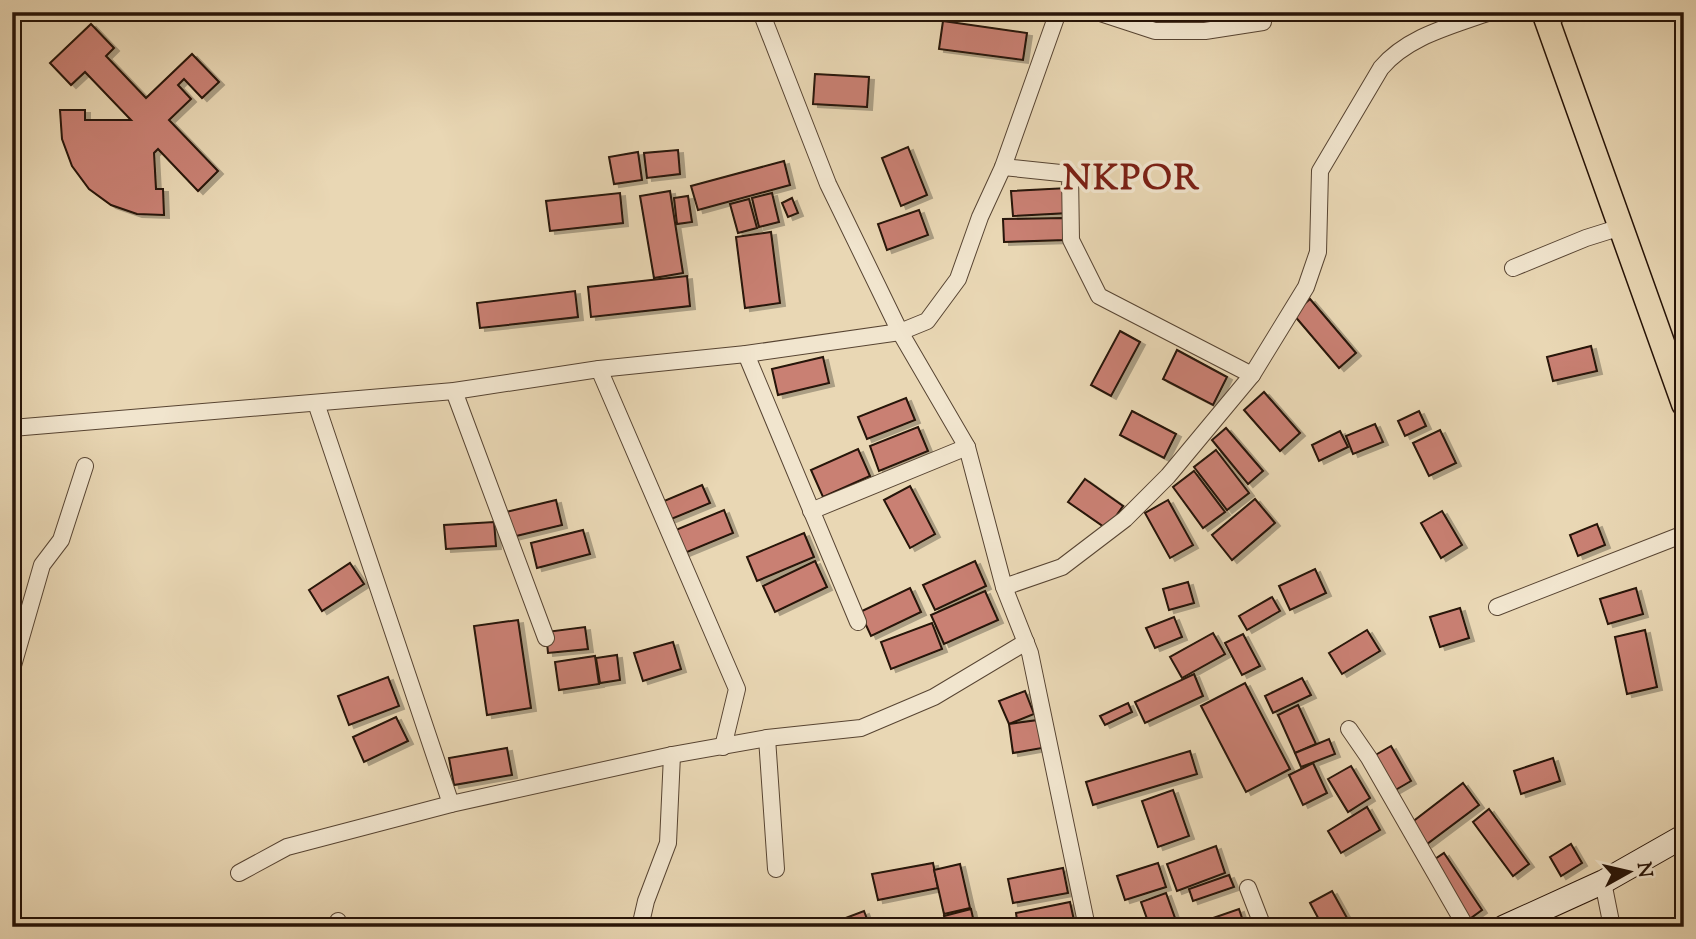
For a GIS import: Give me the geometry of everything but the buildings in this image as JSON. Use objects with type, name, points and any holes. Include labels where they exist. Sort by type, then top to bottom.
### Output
[{"type":"main road","points":[[1551,15],[1621,227],[1684,404]]},
{"type":"main road","points":[[1504,927],[1603,882],[1684,836]]},
{"type":"street","points":[[761,12],[828,184],[900,332],[967,447],[1004,587],[1031,653],[1087,927]]},
{"type":"street","points":[[12,428],[454,391],[599,369],[746,354],[900,332],[927,321],[958,279],[980,217],[1003,167],[1058,12]]},
{"type":"street","points":[[1097,12],[1155,31],[1205,31],[1263,22]]},
{"type":"street","points":[[1004,587],[1062,567],[1125,519],[1168,476],[1252,375],[1306,287],[1318,252],[1320,171],[1381,68],[1392,54],[1409,43],[1490,12]]},
{"type":"street","points":[[1003,167],[1070,174],[1072,240],[1100,296],[1252,375]]},
{"type":"street","points":[[1513,268],[1586,238],[1621,227]]},
{"type":"street","points":[[746,354],[858,622]]},
{"type":"street","points":[[599,369],[737,689],[723,747]]},
{"type":"street","points":[[454,391],[546,638]]},
{"type":"street","points":[[316,403],[451,804]]},
{"type":"street","points":[[811,511],[967,447]]},
{"type":"street","points":[[12,669],[42,565],[61,540],[85,466]]},
{"type":"street","points":[[1497,607],[1684,534]]},
{"type":"street","points":[[239,873],[287,847],[451,804],[672,755],[767,738],[861,727],[934,697],[1026,642]]},
{"type":"street","points":[[1349,729],[1369,758],[1466,927]]},
{"type":"street","points":[[767,738],[776,869]]},
{"type":"street","points":[[640,927],[646,901],[668,844],[672,755]]},
{"type":"street","points":[[1603,882],[1612,927]]},
{"type":"street","points":[[1248,888],[1263,927]]},
{"type":"district","name":"NKPOR","points":[[1132,177]]}]
